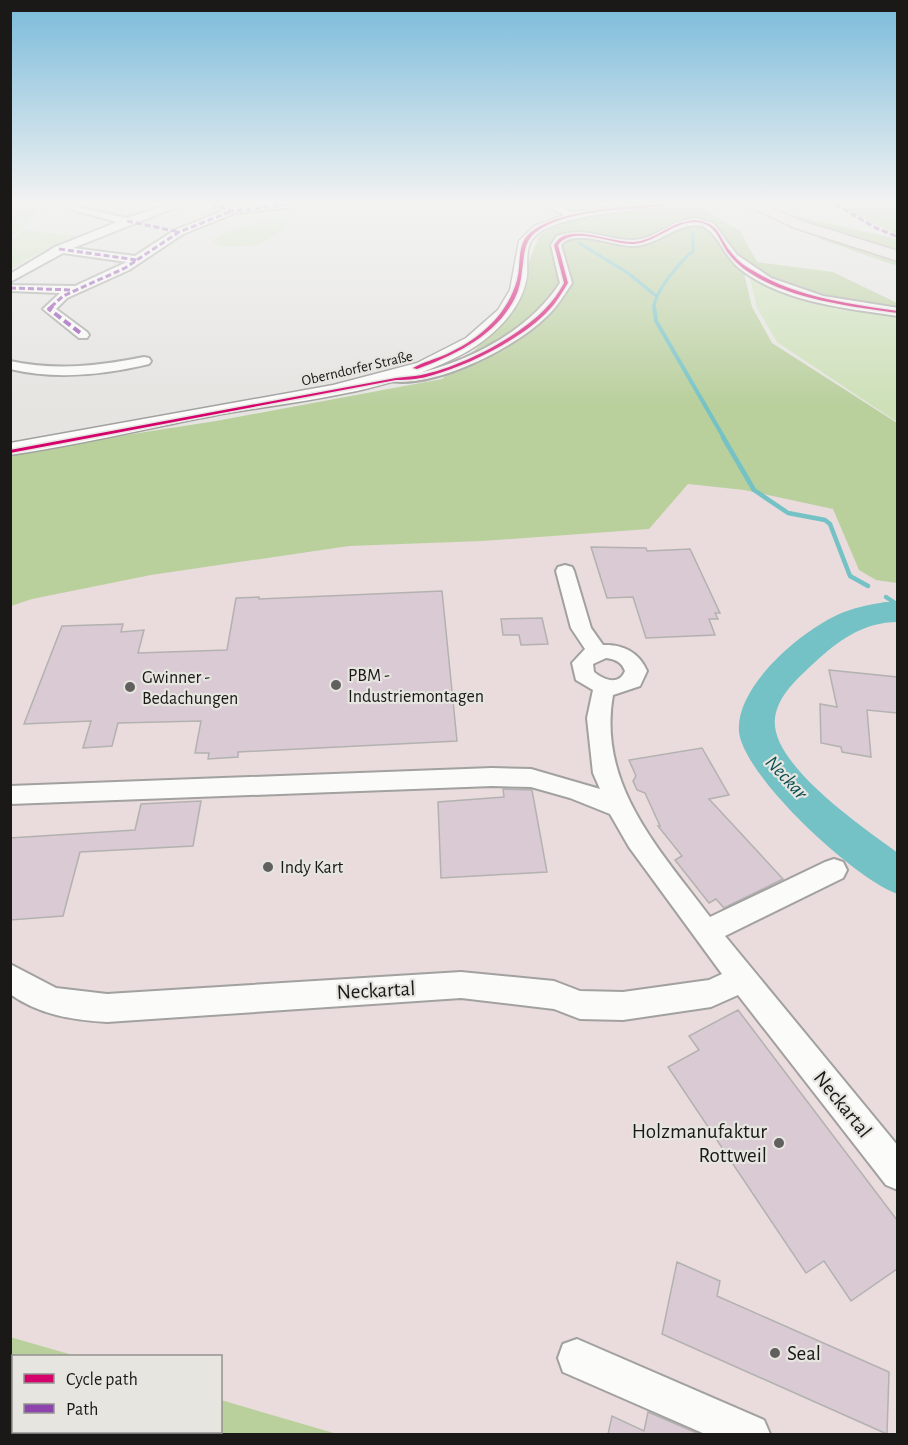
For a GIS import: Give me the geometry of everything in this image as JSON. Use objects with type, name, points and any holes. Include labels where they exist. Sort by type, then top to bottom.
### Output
[{"type":"street","points":[[83,335],[50,309],[63,296],[117,271]]},
{"type":"street","name":"Oberndorfer Straße","points":[[10,448],[390,377],[448,356],[482,334],[506,309],[519,281],[520,271]]},
{"type":"street","points":[[390,377],[404,380],[447,369],[490,348],[541,316],[566,283],[563,271]]},
{"type":"street","points":[[753,271],[808,295],[897,312]]},
{"type":"street","points":[[10,288],[79,290]]},
{"type":"street","points":[[10,365],[45,370],[79,370],[144,361]]},
{"type":"street","points":[[565,571],[581,628],[597,652]]},
{"type":"street","points":[[597,652],[615,652],[623,655],[634,665],[636,671],[632,681],[627,684],[604,687],[589,680],[582,669],[585,658],[597,652]]},
{"type":"street","name":"Neckartal","points":[[604,687],[598,718],[599,738],[605,773],[619,807],[660,873],[897,1173]]},
{"type":"street","points":[[10,795],[492,777],[531,778],[576,790],[619,807]]},
{"type":"street","points":[[705,932],[834,870]]},
{"type":"street","name":"Neckartal","points":[[10,977],[33,995],[66,1006],[107,1008],[461,985],[554,995],[580,1005],[623,1006],[711,993],[743,979]]},
{"type":"street","points":[[577,1358],[750,1434]]},
{"type":"shaded area","points":[[688,484],[744,490],[833,509],[859,570],[876,580],[897,583],[897,1434],[337,1434],[222,1400],[222,1355],[73,1355],[11,1337],[10,606],[32,599],[151,575],[349,546],[482,541],[649,529]]},
{"type":"green space","points":[[526,271],[829,271],[897,303],[897,307],[829,296],[759,272],[744,273],[752,307],[772,343],[897,423],[897,583],[876,580],[859,570],[833,509],[744,490],[688,484],[649,529],[482,541],[349,546],[151,575],[32,599],[11,606],[11,453],[216,421],[442,379],[498,329],[522,297]]},
{"type":"green space","points":[[749,274],[795,293],[897,315],[897,422],[777,342],[757,308]]},
{"type":"green space","points":[[10,1337],[73,1355],[12,1355],[12,1433],[222,1433],[222,1400],[337,1434],[11,1434]]},
{"type":"building","points":[[591,547],[646,548],[647,551],[690,549],[720,613],[715,613],[718,619],[709,619],[715,635],[646,638],[633,597],[607,598]]},
{"type":"building","name":"PBM - Industriemontagen","points":[[442,591],[457,741],[238,752],[238,757],[208,759],[209,753],[195,753],[201,721],[118,723],[112,746],[83,748],[91,721],[24,724],[62,626],[123,624],[121,632],[144,630],[138,653],[227,650],[236,598]]},
{"type":"building","points":[[542,618],[548,644],[521,645],[519,635],[503,635],[501,619]]},
{"type":"building","points":[[829,670],[897,677],[897,713],[867,710],[871,757],[842,752],[841,747],[821,743],[820,704],[837,707]]},
{"type":"building","points":[[702,748],[729,795],[709,799],[783,879],[724,908],[716,899],[709,903],[675,860],[682,856],[658,826],[660,826],[645,793],[637,790],[633,781],[636,776],[629,760]]},
{"type":"building","points":[[503,789],[532,790],[547,872],[441,878],[438,802],[504,797]]},
{"type":"building","points":[[201,801],[193,846],[80,852],[63,916],[10,920],[10,838],[135,830],[141,804]]},
{"type":"building","name":"Holzmanufaktur Rottweil","points":[[738,1010],[897,1220],[897,1269],[851,1301],[824,1261],[806,1273],[668,1067],[699,1050],[689,1036]]},
{"type":"building","name":"Seal","points":[[677,1262],[720,1281],[717,1296],[889,1372],[887,1434],[662,1334]]},
{"type":"building","points":[[648,1412],[699,1434],[608,1434],[612,1416],[644,1431]]},
{"type":"waterway","points":[[625,271],[655,295]]},
{"type":"waterway","points":[[654,307],[663,285],[673,271]]},
{"type":"waterway","points":[[654,307],[656,321],[724,438]]},
{"type":"waterway","points":[[723,437],[754,490],[788,513],[825,520],[830,524],[850,576],[868,586]]},
{"type":"waterway","points":[[886,597],[898,605]]},
{"type":"waterway","name":"Neckar","points":[[898,612],[885,612],[859,618],[825,636],[775,682],[764,699],[757,718],[761,746],[787,783],[824,818],[898,877]]},
{"type":"marked path","points":[[83,335],[49,309],[63,296],[117,271]]},
{"type":"marked path","points":[[10,288],[73,290]]},
{"type":"cycle path","points":[[415,368],[464,347],[493,325],[513,297],[520,271]]},
{"type":"cycle path","points":[[10,452],[396,379],[413,378],[451,368],[492,349],[540,316],[548,309],[566,283],[563,271]]},
{"type":"cycle path","points":[[752,271],[767,281],[803,294],[898,312]]},
{"type":"place","name":"PBM - Industriemontagen","points":[[336,685]]},
{"type":"place","name":"Gwinner - Bedachungen","points":[[130,687]]},
{"type":"place","name":"Indy Kart","points":[[268,867]]},
{"type":"place","name":"Holzmanufaktur Rottweil","points":[[779,1143]]},
{"type":"place","name":"Seal","points":[[775,1353]]}]
